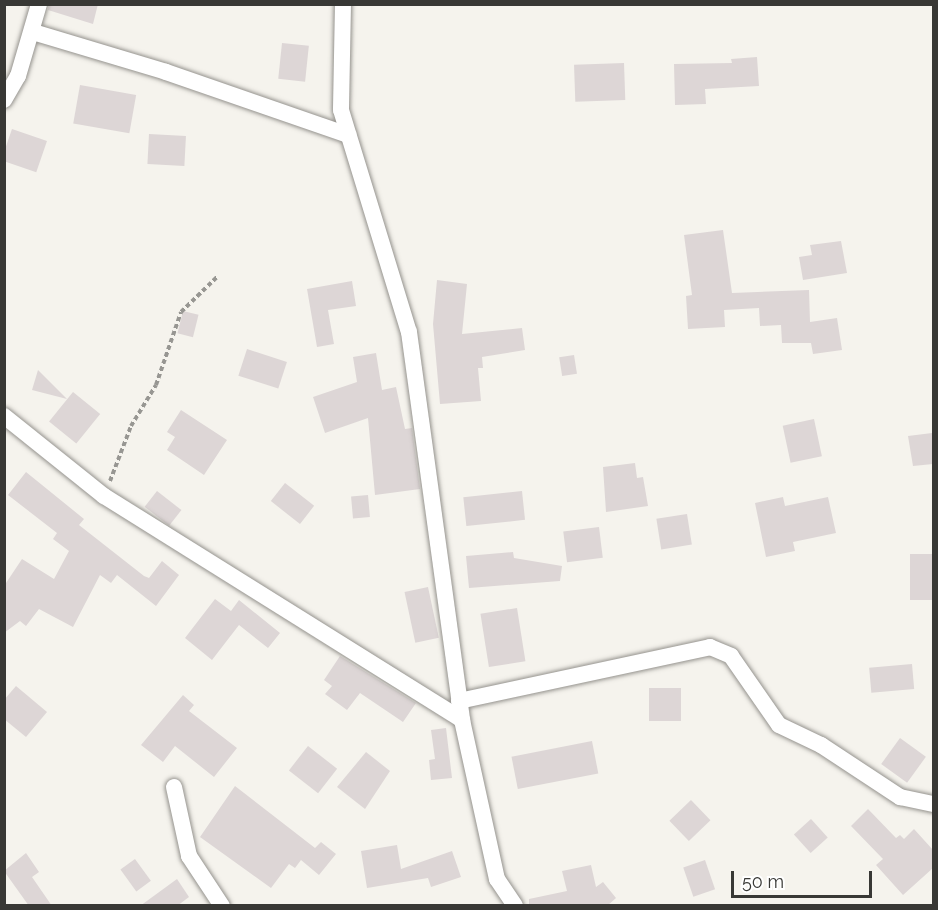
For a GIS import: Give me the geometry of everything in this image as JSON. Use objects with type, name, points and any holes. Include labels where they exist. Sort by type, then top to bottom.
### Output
[{"type":"street","points":[[4,100],[18,76],[33,32],[39,4]]},
{"type":"street","points":[[343,4],[341,110],[409,332],[462,720],[497,879],[515,906]]},
{"type":"street","points":[[33,32],[166,72],[348,135]]},
{"type":"street","points":[[4,416],[104,496],[462,720]]},
{"type":"street","points":[[459,701],[710,647],[731,656],[779,725],[820,746],[900,797],[933,804]]},
{"type":"street","points":[[174,787],[189,856],[222,906]]},
{"type":"path","points":[[104,496],[131,426],[156,384],[181,312],[218,276]]},
{"type":"building","points":[[49,4],[98,4],[93,24],[48,10]]},
{"type":"building","points":[[282,43],[309,46],[305,82],[278,79]]},
{"type":"building","points":[[757,57],[759,86],[705,89],[706,104],[675,105],[674,64],[732,63],[731,59]]},
{"type":"building","points":[[624,63],[625,100],[575,102],[574,65]]},
{"type":"building","points":[[80,85],[136,95],[129,133],[73,123]]},
{"type":"building","points":[[12,129],[47,141],[36,172],[4,161],[4,152]]},
{"type":"building","points":[[149,134],[186,136],[184,166],[147,164]]},
{"type":"building","points":[[723,230],[732,293],[809,290],[810,322],[837,318],[842,350],[813,354],[811,343],[782,343],[781,325],[760,326],[759,308],[724,310],[725,327],[688,329],[686,296],[692,295],[684,235]]},
{"type":"building","points":[[841,241],[847,273],[803,280],[799,257],[812,255],[810,245]]},
{"type":"building","points":[[437,280],[467,284],[462,334],[522,328],[525,350],[482,357],[483,368],[478,368],[481,401],[440,404],[433,324]]},
{"type":"building","points":[[352,281],[356,306],[328,310],[334,344],[317,347],[307,289]]},
{"type":"building","points":[[183,311],[199,315],[193,337],[177,333]]},
{"type":"building","points":[[247,349],[287,362],[278,389],[238,376]]},
{"type":"building","points":[[376,353],[382,390],[396,387],[405,429],[412,428],[420,489],[375,495],[368,418],[325,433],[313,397],[357,382],[353,357]]},
{"type":"building","points":[[574,355],[577,374],[562,376],[559,357]]},
{"type":"building","points":[[38,370],[67,399],[32,390]]},
{"type":"building","points":[[73,392],[100,414],[76,444],[49,422]]},
{"type":"building","points":[[181,410],[227,440],[204,475],[167,450],[175,437],[167,432]]},
{"type":"building","points":[[814,419],[822,456],[791,463],[783,426]]},
{"type":"building","points":[[932,433],[933,464],[913,466],[908,436]]},
{"type":"building","points":[[635,463],[637,478],[643,477],[648,506],[606,512],[603,467]]},
{"type":"building","points":[[26,472],[84,519],[79,525],[144,576],[149,578],[162,561],[179,575],[156,606],[117,575],[111,583],[100,575],[73,627],[39,609],[26,626],[20,621],[4,633],[4,586],[22,559],[54,579],[69,551],[53,539],[57,533],[8,495]]},
{"type":"building","points":[[285,483],[314,506],[300,524],[271,501]]},
{"type":"building","points":[[157,491],[181,510],[169,526],[145,507]]},
{"type":"building","points":[[522,491],[525,520],[466,526],[463,497]]},
{"type":"building","points":[[368,495],[370,517],[353,518],[351,496]]},
{"type":"building","points":[[783,497],[785,506],[828,497],[836,533],[793,542],[795,551],[766,557],[755,503]]},
{"type":"building","points":[[687,514],[692,545],[661,549],[656,519]]},
{"type":"building","points":[[599,527],[603,558],[567,562],[563,531]]},
{"type":"building","points":[[513,552],[514,558],[562,566],[560,581],[469,588],[466,556]]},
{"type":"building","points":[[910,554],[933,554],[933,600],[910,600]]},
{"type":"building","points":[[428,587],[439,638],[415,643],[405,592]]},
{"type":"building","points":[[215,599],[231,611],[239,600],[280,633],[268,648],[239,625],[212,660],[185,638]]},
{"type":"building","points":[[517,608],[525,661],[489,667],[480,614]]},
{"type":"building","points":[[340,656],[416,703],[403,722],[360,693],[347,710],[325,694],[332,686],[324,680]]},
{"type":"building","points":[[912,664],[914,689],[871,693],[869,668]]},
{"type":"building","points":[[16,686],[47,712],[26,737],[4,719],[4,700]]},
{"type":"building","points":[[649,688],[681,688],[681,721],[649,721]]},
{"type":"building","points":[[183,695],[194,705],[189,711],[237,748],[214,777],[175,746],[163,762],[141,745]]},
{"type":"building","points":[[446,728],[452,778],[431,780],[429,760],[435,759],[431,730]]},
{"type":"building","points":[[900,738],[926,757],[907,783],[881,764]]},
{"type":"building","points":[[592,741],[598,773],[518,789],[512,757]]},
{"type":"building","points":[[308,746],[337,769],[318,793],[289,770]]},
{"type":"building","points":[[366,752],[390,771],[365,809],[337,787]]},
{"type":"building","points":[[235,786],[315,848],[321,842],[336,854],[319,875],[301,860],[295,868],[289,864],[271,888],[200,837]]},
{"type":"building","points":[[691,800],[710,820],[689,841],[669,821]]},
{"type":"building","points":[[868,809],[896,838],[900,835],[904,839],[914,829],[933,850],[933,868],[903,895],[876,865],[883,859],[851,826]]},
{"type":"building","points":[[811,819],[828,838],[811,853],[794,834]]},
{"type":"building","points":[[397,845],[401,869],[452,851],[461,877],[431,887],[428,878],[367,888],[361,851]]},
{"type":"building","points":[[26,853],[39,872],[32,877],[52,906],[29,906],[4,871]]},
{"type":"building","points":[[135,859],[151,881],[136,891],[120,870]]},
{"type":"building","points":[[705,860],[715,889],[693,897],[683,867]]},
{"type":"building","points":[[591,865],[596,887],[603,882],[616,898],[607,906],[529,906],[529,899],[567,891],[562,871]]},
{"type":"building","points":[[177,879],[189,897],[177,906],[140,906]]}]
